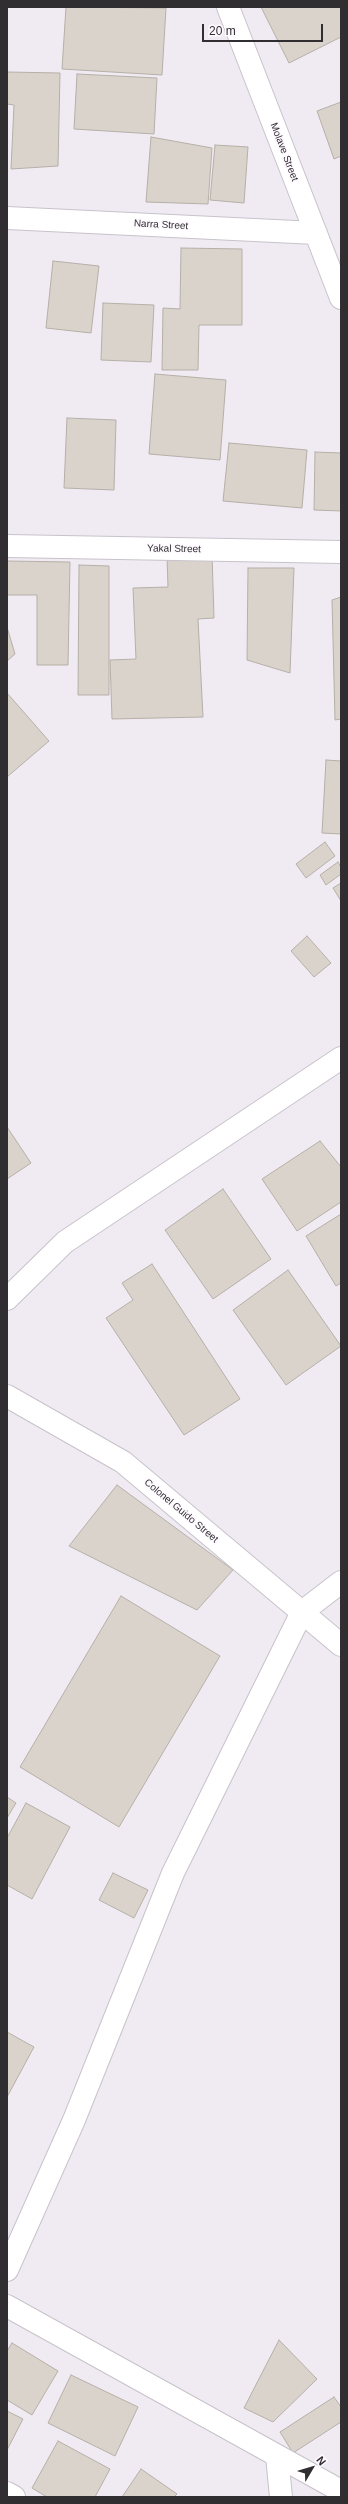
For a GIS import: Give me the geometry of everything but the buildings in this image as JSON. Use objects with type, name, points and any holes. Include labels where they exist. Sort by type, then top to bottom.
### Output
[{"type":"street","name":"Molave Street","points":[[228,7],[341,298]]},
{"type":"street","name":"Narra Street","points":[[7,218],[316,233]]},
{"type":"street","name":"Yakal Street","points":[[7,546],[341,552]]},
{"type":"street","points":[[7,1299],[65,1242],[341,1058]]},
{"type":"street","name":"Colonel Guido Street","points":[[7,1396],[123,1462],[341,1645]]},
{"type":"street","points":[[7,2270],[74,2120],[173,1873],[302,1612],[341,1582]]},
{"type":"street","points":[[7,2306],[341,2491]]},
{"type":"street","points":[[277,2456],[281,2497]]},
{"type":"street","points":[[7,2493],[14,2497]]}]
